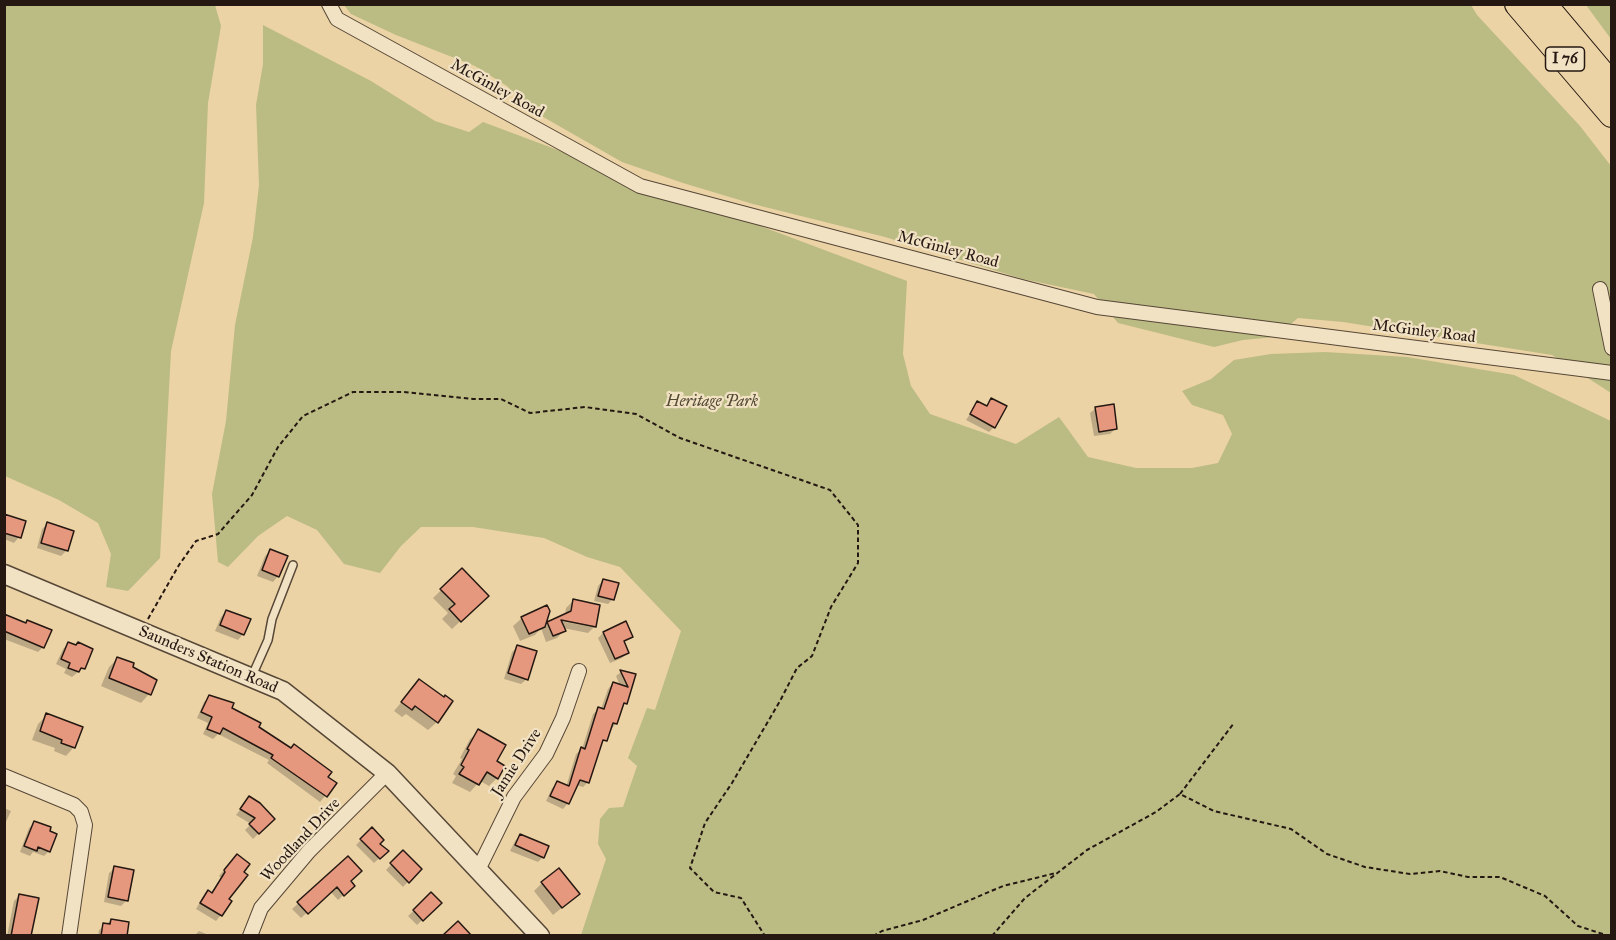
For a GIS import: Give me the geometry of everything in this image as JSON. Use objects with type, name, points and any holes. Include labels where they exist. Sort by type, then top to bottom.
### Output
[{"type":"highway","name":"I 76","points":[[1518,4],[1611,114]]},
{"type":"highway","name":"I 76","points":[[1543,4],[1611,86]]},
{"type":"street","name":"McGinley Road","points":[[329,4],[337,19],[640,186],[1097,307],[1611,373]]},
{"type":"street","points":[[1600,289],[1611,348]]},
{"type":"street","name":"Saunders Station Road","points":[[4,574],[284,692],[387,773],[540,936]]},
{"type":"street","name":"Jamie Drive","points":[[478,870],[514,797],[546,754],[563,718],[579,671]]},
{"type":"street","name":"Woodland Drive","points":[[250,936],[261,908],[309,851],[387,773]]},
{"type":"street","points":[[4,776],[74,805],[81,812],[85,825],[69,936]]},
{"type":"lane","points":[[251,678],[268,640],[272,619],[293,565]]},
{"type":"path","points":[[141,631],[179,565],[196,541],[218,534],[252,495],[278,447],[303,416],[353,392],[404,392],[473,399],[501,399],[530,413],[585,407],[636,414],[680,438],[830,490],[858,525],[858,564],[831,607],[812,656],[796,668],[780,701],[732,783],[705,823],[690,868],[714,892],[741,898],[765,936]]},
{"type":"path","points":[[992,936],[1025,898],[1087,850],[1156,812],[1180,794],[1234,723]]},
{"type":"path","points":[[1180,794],[1214,811],[1290,829],[1327,854],[1365,867],[1410,874],[1440,871],[1468,877],[1500,877],[1545,896],[1578,926],[1609,936]]},
{"type":"path","points":[[873,936],[882,931],[922,920],[1004,886],[1059,872]]},
{"type":"green space","points":[[5,4],[215,5],[221,26],[208,103],[204,203],[171,351],[160,558],[128,591],[106,587],[111,554],[98,523],[59,500],[5,476]]},
{"type":"green space","points":[[1205,4],[1211,6],[1213,4],[1471,5],[1477,15],[1580,126],[1611,166],[1611,393],[1552,355],[1343,322],[1298,318],[1275,337],[1243,340],[1214,347],[1118,323],[1094,294],[1023,279],[885,237],[753,204],[622,162],[531,110],[507,86],[475,66],[396,35],[351,14],[344,5]]},
{"type":"green space","points":[[1586,5],[1611,5],[1611,39]]},
{"type":"green space","name":"Heritage Park","points":[[263,25],[371,81],[435,121],[469,132],[483,122],[907,281],[903,354],[911,386],[930,414],[1016,444],[1059,417],[1088,457],[1136,468],[1192,468],[1218,463],[1232,434],[1223,415],[1192,405],[1182,391],[1211,379],[1234,360],[1271,354],[1325,352],[1407,357],[1514,375],[1611,421],[1611,935],[581,935],[606,859],[598,844],[600,819],[609,808],[623,807],[637,766],[628,758],[647,708],[655,710],[681,631],[620,567],[587,557],[544,538],[473,527],[421,527],[401,546],[380,573],[344,564],[317,530],[287,516],[258,536],[228,567],[218,562],[212,494],[226,421],[235,325],[253,237],[259,185],[256,105],[263,64]]},
{"type":"building","points":[[991,398],[1007,406],[995,428],[970,414],[977,401],[987,406]]},
{"type":"building","points":[[1114,404],[1117,429],[1099,432],[1095,407]]},
{"type":"building","points":[[4,514],[26,521],[21,538],[4,533]]},
{"type":"building","points":[[47,522],[74,531],[68,551],[41,543]]},
{"type":"building","points":[[270,549],[288,556],[279,577],[262,570]]},
{"type":"building","points":[[462,568],[489,596],[461,622],[449,609],[455,604],[440,589]]},
{"type":"building","points":[[603,579],[619,583],[614,600],[598,596]]},
{"type":"building","points":[[573,599],[600,605],[596,627],[561,620],[566,631],[553,636],[547,622],[571,611]]},
{"type":"building","points":[[547,605],[550,611],[545,627],[529,634],[521,617]]},
{"type":"building","points":[[226,610],[251,619],[244,635],[220,625]]},
{"type":"building","points":[[4,614],[52,630],[44,648],[4,631]]},
{"type":"building","points":[[626,621],[633,637],[624,641],[629,653],[615,659],[603,632]]},
{"type":"building","points":[[68,642],[76,645],[78,642],[93,649],[85,669],[81,668],[79,672],[68,668],[70,663],[61,659]]},
{"type":"building","points":[[517,645],[537,651],[528,680],[508,673]]},
{"type":"building","points":[[117,657],[134,663],[133,667],[157,680],[151,695],[109,678]]},
{"type":"building","points":[[620,670],[636,674],[627,704],[624,703],[617,724],[613,723],[607,741],[603,740],[589,783],[580,780],[569,804],[550,796],[557,781],[569,786],[581,747],[585,749],[598,707],[604,709],[613,682],[628,687]]},
{"type":"building","points":[[419,679],[453,701],[438,723],[415,706],[412,710],[401,702]]},
{"type":"building","points":[[209,695],[234,703],[232,708],[261,723],[259,727],[291,748],[294,744],[332,772],[328,777],[337,783],[327,797],[271,758],[273,755],[223,728],[220,734],[207,729],[212,717],[201,712]]},
{"type":"building","points":[[46,713],[83,727],[75,748],[40,731]]},
{"type":"building","points":[[478,729],[506,745],[497,761],[505,766],[498,779],[487,772],[479,785],[459,774],[464,767],[461,765],[469,750],[467,749]]},
{"type":"building","points":[[249,796],[260,803],[275,819],[259,834],[249,824],[255,818],[240,809]]},
{"type":"building","points":[[34,821],[51,827],[50,831],[57,834],[50,852],[38,847],[37,851],[24,846]]},
{"type":"building","points":[[372,827],[384,840],[380,844],[389,851],[380,859],[360,839]]},
{"type":"building","points":[[520,834],[549,846],[544,858],[515,845]]},
{"type":"building","points":[[403,850],[422,869],[409,883],[390,863]]},
{"type":"building","points":[[237,854],[250,864],[244,872],[248,875],[229,899],[232,901],[222,916],[200,903],[208,890],[212,893],[225,872],[224,870]]},
{"type":"building","points":[[348,856],[362,871],[351,881],[355,886],[344,896],[337,887],[308,914],[297,902]]},
{"type":"building","points":[[114,866],[134,870],[128,901],[108,897]]},
{"type":"building","points":[[559,868],[580,894],[562,908],[541,882]]},
{"type":"building","points":[[431,892],[442,903],[423,921],[413,910]]},
{"type":"building","points":[[19,894],[39,898],[31,936],[11,936]]},
{"type":"building","points":[[111,919],[129,922],[127,936],[101,936],[103,923],[110,924]]},
{"type":"building","points":[[458,921],[472,936],[442,936]]}]
